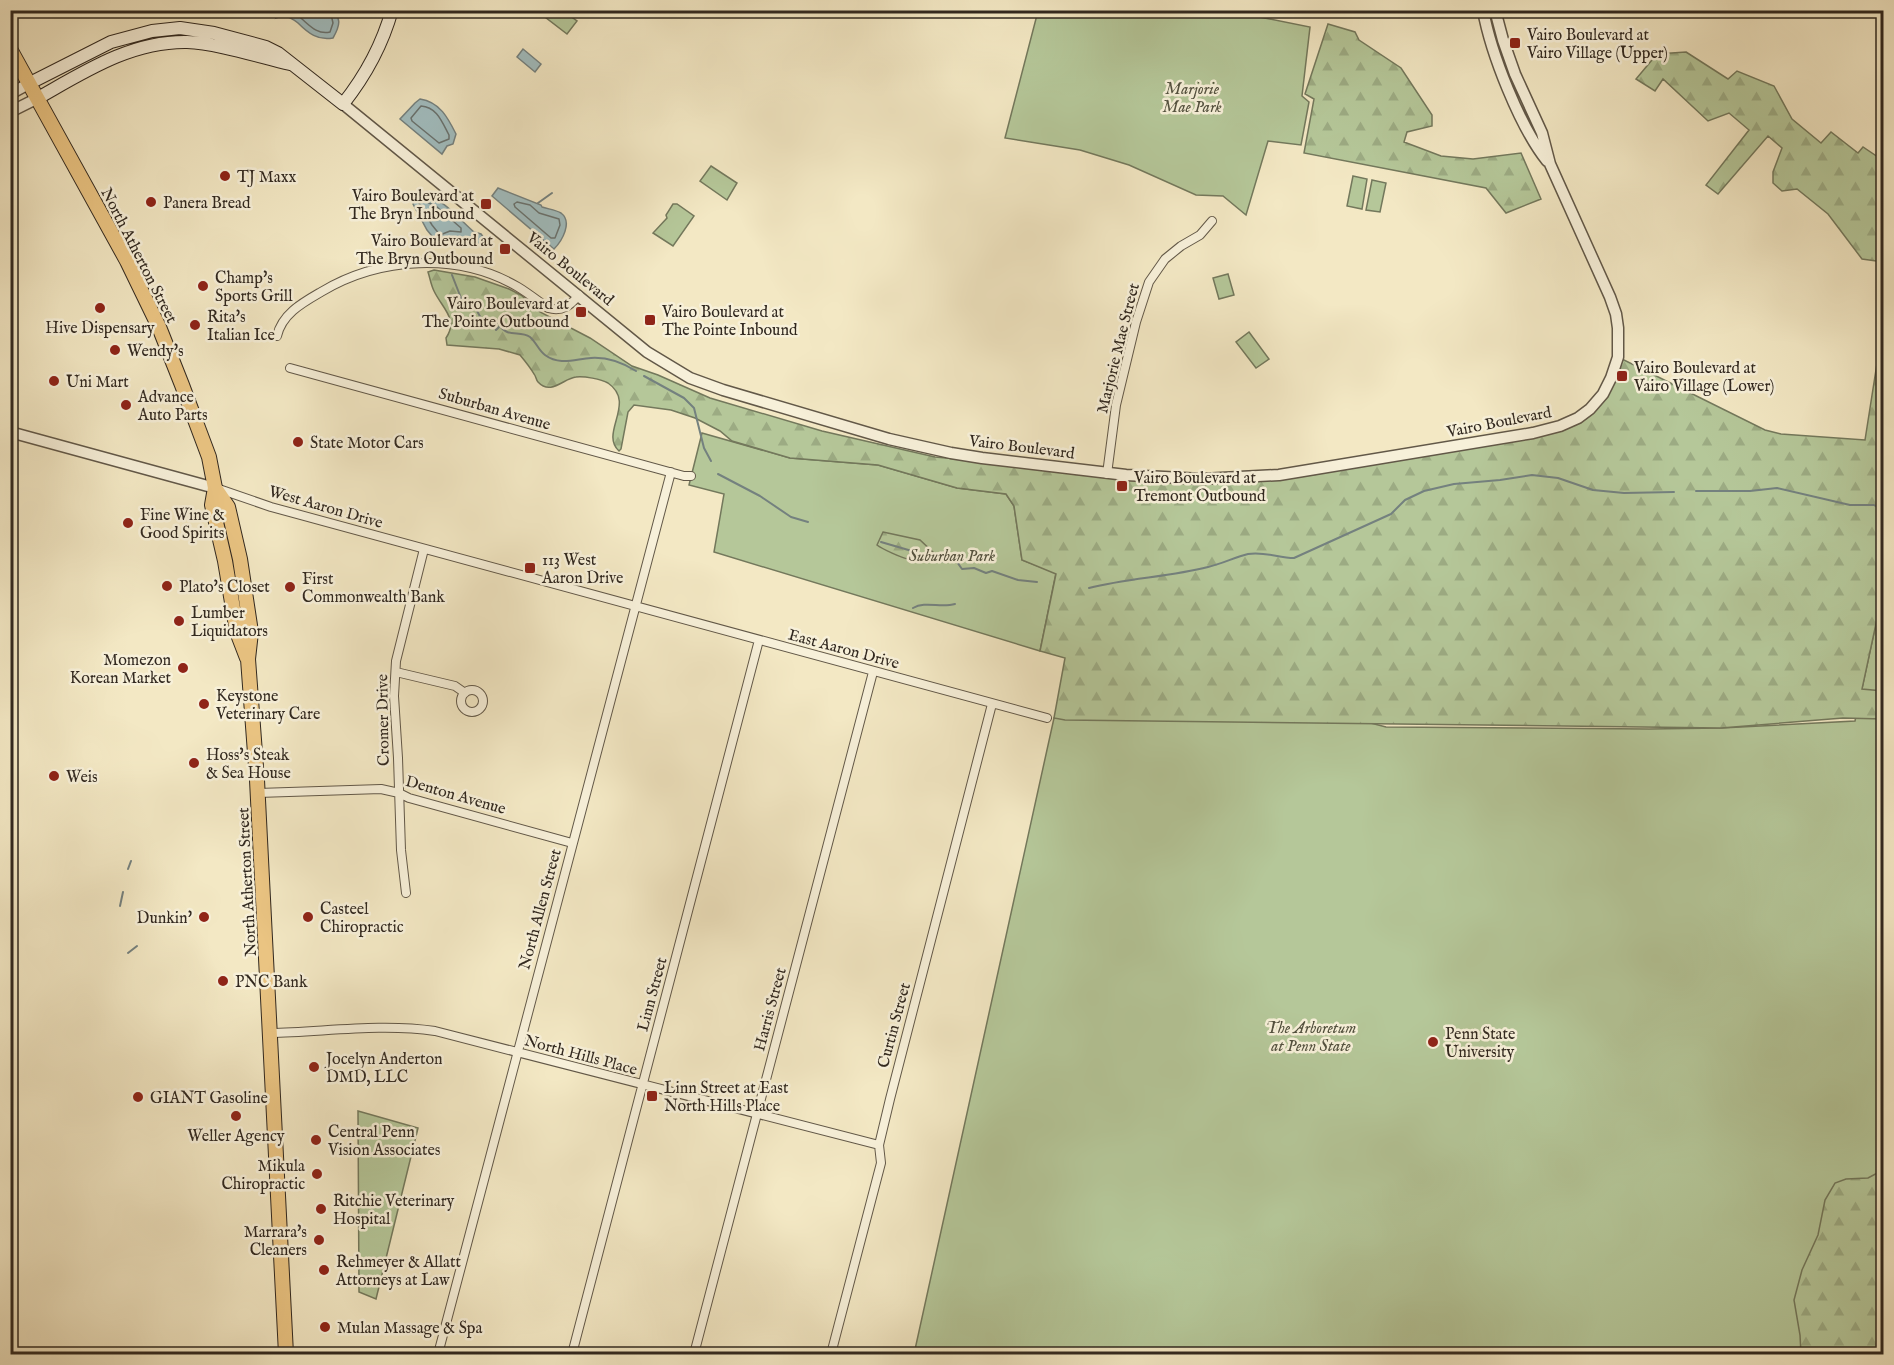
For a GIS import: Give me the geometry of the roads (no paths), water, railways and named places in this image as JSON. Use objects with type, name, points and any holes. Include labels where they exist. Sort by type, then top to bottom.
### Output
[{"type":"main road","points":[[342,104],[372,62],[381,45],[392,10]]},
{"type":"main road","name":"Vairo Boulevard","points":[[30,83],[111,42],[169,28],[214,33],[261,45],[278,53],[342,104]]},
{"type":"main road","name":"Vairo Boulevard","points":[[38,98],[96,65],[117,56],[142,48],[176,43],[201,44],[294,65]]},
{"type":"main road","name":"North Atherton Street","points":[[10,49],[109,227],[159,327],[209,457],[215,488],[228,507],[240,559],[251,632],[248,659],[258,793],[286,1354]]},
{"type":"street","name":"Vairo Boulevard","points":[[1483,10],[1501,70],[1532,139],[1550,164]]},
{"type":"street","name":"Vairo Boulevard","points":[[342,104],[647,352],[668,367],[690,378],[723,390],[922,447],[982,458],[1107,474],[1202,479],[1279,474],[1533,433],[1560,426],[1578,418],[1590,409],[1603,394],[1611,378],[1619,352],[1616,314],[1550,164],[1542,134],[1515,74],[1503,40],[1496,10]]},
{"type":"street","points":[[10,94],[30,83]]},
{"type":"street","points":[[10,111],[38,98]]},
{"type":"street","name":"Marjorie Mae Street","points":[[1107,474],[1116,405],[1136,322],[1149,282],[1165,258],[1200,235],[1212,221]]},
{"type":"street","points":[[277,336],[279,328],[290,314],[302,303],[328,288],[366,272],[409,264],[443,264],[463,267],[498,278],[553,310],[565,309],[579,295]]},
{"type":"street","name":"Suburban Avenue","points":[[290,368],[692,476]]},
{"type":"street","name":"West Aaron Drive","points":[[10,432],[215,488],[271,507],[634,606]]},
{"type":"street","name":"North Allen Street","points":[[438,1354],[671,472]]},
{"type":"street","name":"Cromer Drive","points":[[406,893],[400,850],[394,696],[398,652],[424,549]]},
{"type":"street","name":"East Aaron Drive","points":[[634,606],[1047,718]]},
{"type":"street","name":"Linn Street","points":[[572,1354],[759,640]]},
{"type":"street","points":[[396,672],[455,686],[465,693]]},
{"type":"street","name":"Harris Street","points":[[694,1354],[873,672]]},
{"type":"street","name":"Curtin Street","points":[[831,1354],[881,1163],[879,1145],[992,704]]},
{"type":"street","name":"Denton Avenue","points":[[258,793],[381,789],[572,843]]},
{"type":"street","name":"North Hills Place","points":[[270,1033],[416,1028],[879,1145]]},
{"type":"water","points":[[279,11],[328,11],[336,15],[339,22],[333,38],[328,39],[310,33],[285,15],[276,18]]},
{"type":"water","points":[[523,49],[541,64],[535,72],[517,57]]},
{"type":"water","points":[[420,99],[438,107],[456,134],[453,144],[447,146],[442,154],[400,119]]},
{"type":"water","points":[[498,188],[561,213],[566,226],[563,236],[554,249],[492,196]]},
{"type":"water","points":[[421,194],[436,199],[474,232],[481,234],[484,238],[482,244],[449,237],[447,245],[441,247],[427,230],[413,204],[416,196]]},
{"type":"waterway","points":[[538,203],[552,193]]},
{"type":"waterway","points":[[484,240],[491,237]]},
{"type":"waterway","points":[[452,275],[461,298],[472,302],[482,320],[488,323],[497,320],[496,330],[500,326],[507,332],[526,335],[543,353],[556,360],[603,358],[636,371]]},
{"type":"waterway","points":[[644,376],[684,398],[694,408],[704,448],[711,461]]},
{"type":"waterway","points":[[718,474],[760,496],[791,517],[808,522]]},
{"type":"waterway","points":[[1089,588],[1213,566],[1248,554],[1260,553],[1294,558],[1391,514],[1405,500],[1424,491],[1454,484],[1532,475],[1558,478],[1593,490],[1624,493],[1674,492]]},
{"type":"waterway","points":[[1696,491],[1750,491],[1777,488],[1850,505],[1874,505],[1884,511]]},
{"type":"waterway","points":[[881,542],[929,556],[936,561],[957,562],[962,569],[974,568],[986,573],[992,571],[1018,580],[1037,582]]},
{"type":"waterway","points":[[913,608],[923,605],[955,604]]},
{"type":"waterway","points":[[128,869],[131,861]]},
{"type":"waterway","points":[[120,906],[123,892]]},
{"type":"waterway","points":[[128,953],[137,946]]},
{"type":"place","name":"Vairo Boulevard at Vairo Village (Upper)","points":[[1515,43]]},
{"type":"place","name":"TJ Maxx","points":[[225,176]]},
{"type":"place","name":"Panera Bread","points":[[151,202]]},
{"type":"place","name":"Vairo Boulevard at The Bryn Inbound","points":[[486,204]]},
{"type":"place","name":"Vairo Boulevard at The Bryn Outbound","points":[[505,249]]},
{"type":"place","name":"Champ's Sports Grill","points":[[203,286]]},
{"type":"place","name":"Hive Dispensary","points":[[100,308]]},
{"type":"place","name":"Vairo Boulevard at The Pointe Outbound","points":[[581,312]]},
{"type":"place","name":"Vairo Boulevard at The Pointe Inbound","points":[[650,320]]},
{"type":"place","name":"Rita's Italian Ice","points":[[195,325]]},
{"type":"place","name":"Wendy's","points":[[115,350]]},
{"type":"place","name":"Vairo Boulevard at Vairo Village (Lower)","points":[[1622,376]]},
{"type":"place","name":"Uni Mart","points":[[54,381]]},
{"type":"place","name":"Advance Auto Parts","points":[[126,405]]},
{"type":"place","name":"State Motor Cars","points":[[298,442]]},
{"type":"place","name":"Vairo Boulevard at Tremont Outbound","points":[[1122,486]]},
{"type":"place","name":"Fine Wine & Good Spirits","points":[[128,523]]},
{"type":"place","name":"113 West Aaron Drive","points":[[530,568]]},
{"type":"place","name":"Plato's Closet","points":[[167,586]]},
{"type":"place","name":"First Commonwealth Bank","points":[[290,587]]},
{"type":"place","name":"Lumber Liquidators","points":[[179,621]]},
{"type":"place","name":"Momezon Korean Market","points":[[183,668]]},
{"type":"place","name":"Keystone Veterinary Care","points":[[204,704]]},
{"type":"place","name":"Hoss's Steak & Sea House","points":[[194,763]]},
{"type":"place","name":"Weis","points":[[54,776]]},
{"type":"place","name":"Dunkin'","points":[[204,917]]},
{"type":"place","name":"Casteel Chiropractic","points":[[308,917]]},
{"type":"place","name":"PNC Bank","points":[[223,981]]},
{"type":"place","name":"Penn State University","points":[[1433,1042]]},
{"type":"place","name":"Jocelyn Anderton DMD, LLC","points":[[314,1067]]},
{"type":"place","name":"Linn Street at East North Hills Place","points":[[652,1096]]},
{"type":"place","name":"GIANT Gasoline","points":[[138,1097]]},
{"type":"place","name":"Weller Agency","points":[[236,1116]]},
{"type":"place","name":"Central Penn Vision Associates","points":[[316,1140]]},
{"type":"place","name":"Mikula Chiropractic","points":[[317,1174]]},
{"type":"place","name":"Ritchie Veterinary Hospital","points":[[321,1209]]},
{"type":"place","name":"Marrara's Cleaners","points":[[319,1240]]},
{"type":"place","name":"Rehmeyer & Allatt Attorneys at Law","points":[[324,1270]]},
{"type":"place","name":"Mulan Massage & Spa","points":[[325,1327]]},
{"type":"park label","name":"Marjorie Mae Park","points":[[1192,97]]},
{"type":"park label","name":"Suburban Park","points":[[952,555]]},
{"type":"park label","name":"The Arboretum at Penn State","points":[[1311,1036]]}]
